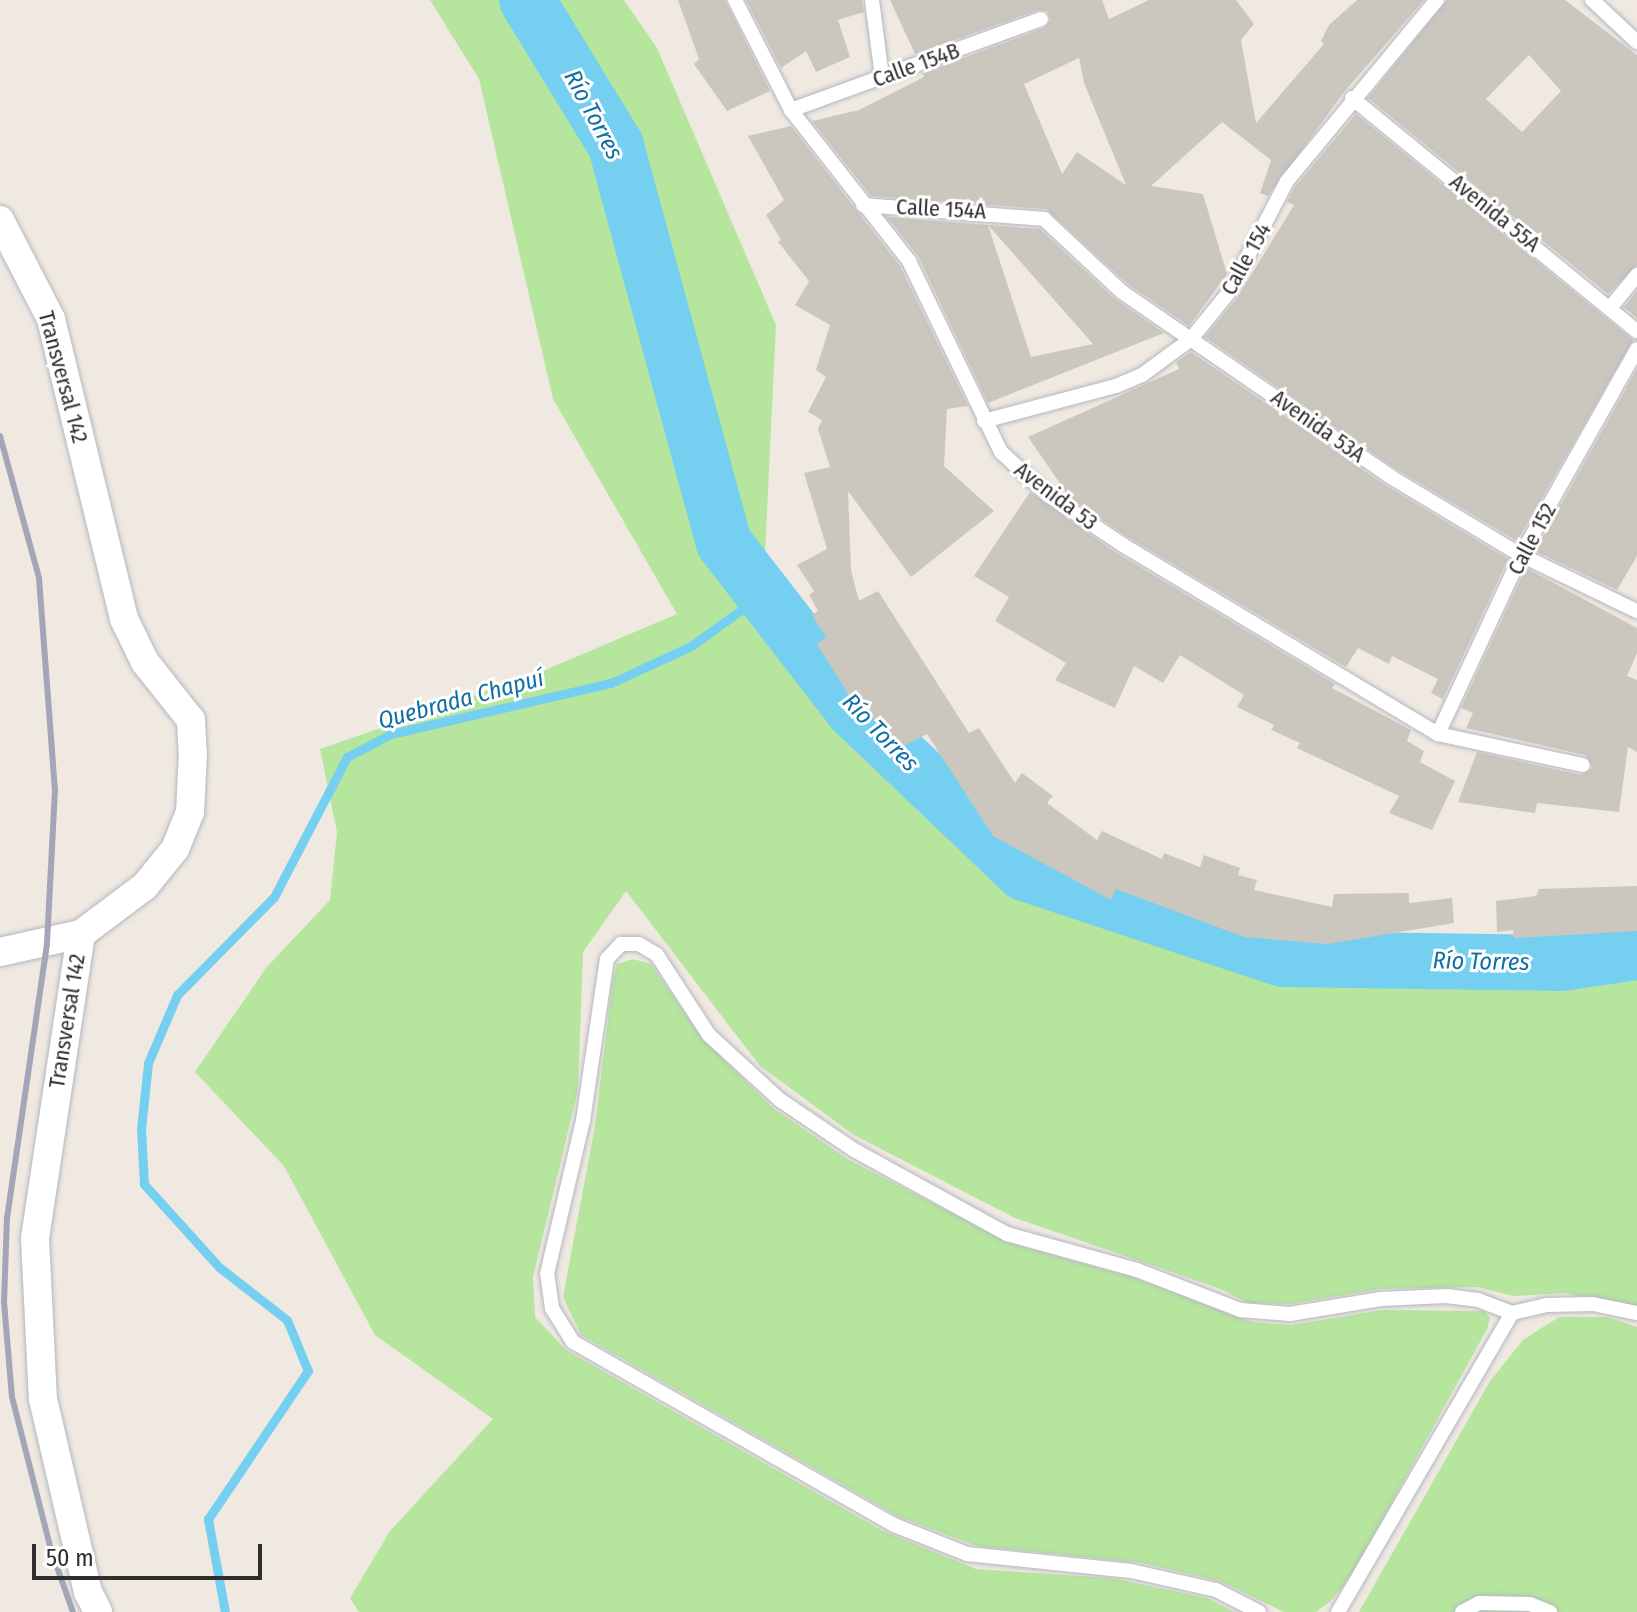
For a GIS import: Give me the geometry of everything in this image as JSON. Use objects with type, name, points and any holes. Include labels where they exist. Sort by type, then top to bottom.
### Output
[{"type":"street","name":"Transversal 142","points":[[0,220],[51,319],[124,619],[145,662],[191,720],[190,812],[175,849],[116,912],[81,934],[35,1238],[43,1399],[88,1592],[98,1612]]},
{"type":"street","points":[[0,952],[81,934]]},
{"type":"lane","name":"Avenida 53","points":[[735,0],[791,110],[838,164],[863,205],[909,261],[1001,452],[1048,495],[1438,734],[1583,765]]},
{"type":"lane","points":[[872,0],[882,77]]},
{"type":"lane","name":"Calle 154","points":[[984,421],[1116,386],[1142,375],[1191,339],[1229,292],[1287,181],[1352,98],[1437,0]]},
{"type":"lane","points":[[1592,0],[1637,42]]},
{"type":"lane","name":"Calle 154B","points":[[791,110],[1041,19]]},
{"type":"lane","name":"Avenida 55A","points":[[1352,98],[1637,331]]},
{"type":"lane","name":"Calle 154A","points":[[863,205],[1019,213]]},
{"type":"lane","name":"Avenida 53A","points":[[1019,213],[1044,219],[1122,292],[1391,477],[1521,555],[1637,611]]},
{"type":"lane","points":[[1610,308],[1637,275]]},
{"type":"lane","name":"Calle 152","points":[[1438,734],[1521,555],[1637,349]]},
{"type":"lane","points":[[1259,1612],[1216,1590],[1131,1571],[967,1554],[894,1525],[573,1342],[552,1308],[547,1274],[583,1121],[607,959],[621,944],[639,944],[657,955],[709,1035],[768,1090],[854,1150],[1007,1234],[1137,1270],[1240,1310],[1290,1314],[1381,1299],[1446,1296],[1478,1300],[1512,1313],[1546,1305],[1593,1304],[1637,1313]]},
{"type":"lane","points":[[1338,1612],[1512,1313]]},
{"type":"lane","points":[[1462,1612],[1479,1603],[1530,1604],[1550,1612]]},
{"type":"green space","points":[[430,0],[624,0],[657,48],[776,325],[763,594],[854,711],[1024,873],[1283,959],[1561,963],[1637,952],[1637,1308],[1565,1293],[1514,1296],[1477,1287],[1381,1289],[1290,1304],[1248,1303],[1221,1289],[1015,1218],[854,1135],[760,1066],[626,891],[583,952],[578,1090],[533,1277],[535,1317],[566,1350],[883,1531],[976,1569],[1111,1578],[1207,1598],[1235,1612],[359,1612],[350,1598],[390,1531],[493,1419],[375,1335],[284,1166],[195,1072],[266,968],[330,900],[337,832],[320,749],[531,676],[677,614],[553,399],[479,79]]},
{"type":"green space","points":[[633,959],[651,964],[703,1039],[773,1108],[849,1160],[1010,1243],[1132,1277],[1252,1322],[1291,1325],[1383,1310],[1484,1311],[1490,1318],[1487,1329],[1352,1575],[1331,1601],[1316,1612],[1284,1612],[1219,1581],[1142,1563],[977,1546],[899,1517],[581,1335],[563,1297],[595,1126],[612,985],[617,964]]},
{"type":"green space","points":[[1559,1317],[1608,1317],[1637,1327],[1637,1612],[1359,1612],[1490,1381],[1523,1340]]},
{"type":"building","points":[[678,0],[725,0],[770,91],[727,111],[694,64],[699,59]]},
{"type":"building","points":[[746,0],[862,0],[864,12],[838,20],[850,57],[816,72],[806,51],[781,68]]},
{"type":"building","points":[[890,0],[1102,0],[1109,19],[1149,0],[1236,0],[1254,24],[1241,40],[1256,123],[1324,44],[1321,41],[1329,25],[1357,0],[1424,0],[1344,92],[1268,196],[1260,193],[1271,160],[1222,122],[1151,186],[1203,194],[1227,274],[1189,326],[1128,284],[1046,209],[871,196],[812,121],[859,110],[924,77],[923,73],[1044,28],[1051,20],[1047,11],[1038,10],[915,54]],"holes":[[[1079,58],[1084,83],[1126,185],[1077,152],[1062,174],[1024,84]]]},
{"type":"building","points":[[1447,0],[1565,0],[1637,55],[1637,265],[1608,294],[1368,98]],"holes":[[[1529,55],[1561,91],[1522,132],[1486,99]]]},
{"type":"building","points":[[1356,114],[1633,340],[1517,541],[1396,469],[1205,337],[1237,298],[1294,205],[1287,202],[1295,187]]},
{"type":"building","points":[[791,126],[900,266],[968,406],[947,409],[944,466],[994,511],[911,577],[848,491],[851,570],[859,601],[878,591],[969,733],[979,728],[1015,783],[1022,773],[1053,796],[1047,803],[1097,840],[1102,831],[1162,859],[1164,853],[1200,867],[1204,855],[1240,868],[1238,875],[1257,880],[1254,890],[1332,907],[1334,894],[1409,893],[1409,903],[1452,898],[1454,923],[1328,944],[1244,937],[1116,889],[1111,900],[993,836],[927,734],[900,748],[860,703],[855,705],[817,644],[826,637],[812,615],[818,611],[809,595],[814,591],[797,565],[827,549],[804,473],[830,467],[818,429],[822,420],[808,412],[826,377],[816,370],[830,325],[795,305],[809,281],[778,242],[781,240],[766,215],[784,200],[748,136]]},
{"type":"building","points":[[887,217],[1040,229],[1115,299],[1164,333],[988,403],[918,256]],"holes":[[[988,225],[1093,344],[1031,357]]]},
{"type":"building","points":[[1637,291],[1637,318],[1624,307]]},
{"type":"building","points":[[1191,352],[1385,485],[1508,559],[1443,699],[1431,693],[1438,679],[1392,656],[1389,664],[1358,648],[1346,667],[1128,537],[1070,498],[1028,437],[1179,369],[1176,362]]},
{"type":"building","points":[[1637,369],[1637,556],[1617,590],[1535,551]]},
{"type":"building","points":[[1030,492],[1118,554],[1335,684],[1332,688],[1411,730],[1407,741],[1424,751],[1420,762],[1455,781],[1432,830],[1389,813],[1399,796],[1297,748],[1300,743],[1271,730],[1274,725],[1237,707],[1244,695],[1180,655],[1163,683],[1134,666],[1115,708],[1055,680],[1066,663],[995,621],[1009,597],[974,576]]},
{"type":"building","points":[[1526,568],[1637,628],[1637,653],[1627,676],[1637,680],[1637,752],[1628,747],[1619,812],[1537,803],[1535,813],[1458,802],[1477,752],[1581,775],[1593,768],[1585,755],[1466,728],[1473,713],[1461,708]]},
{"type":"building","points":[[1637,886],[1637,931],[1514,938],[1513,930],[1497,932],[1496,901],[1536,896],[1539,889]]},
{"type":"waterway","name":"Río Torres","points":[[527,0],[616,146],[724,543],[854,711],[1024,873],[1283,959],[1561,963],[1637,952]]},
{"type":"waterway","name":"Quebrada Chapuí","points":[[225,1612],[208,1519],[308,1371],[287,1320],[219,1267],[144,1184],[141,1129],[148,1063],[177,995],[274,897],[347,757],[391,734],[611,683],[691,646],[763,594]]},
{"type":"railway","points":[[0,436],[39,578],[55,790],[47,944],[7,1217],[4,1302],[12,1397],[51,1550],[73,1612]]}]
